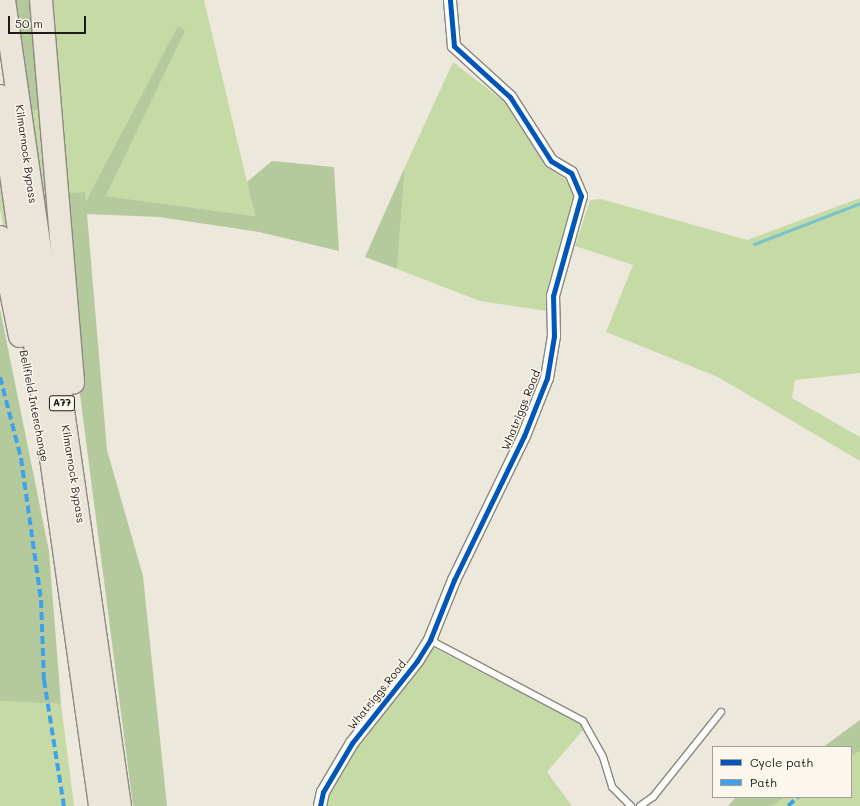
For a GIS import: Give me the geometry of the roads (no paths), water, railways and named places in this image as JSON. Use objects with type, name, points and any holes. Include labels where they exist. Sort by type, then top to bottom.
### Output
[{"type":"highway","name":"Kilmarnock Bypass","points":[[4,0],[90,585],[120,806]]},
{"type":"highway","name":"A77","points":[[41,0],[90,585]]},
{"type":"highway","name":"Kilmarnock Bypass","points":[[0,96],[100,806]]},
{"type":"highway","name":"Bellfield Interchange","points":[[0,236],[67,576]]},
{"type":"street","name":"Whatriggs Road","points":[[320,806],[323,792],[352,743],[417,661],[430,640],[454,580],[524,436],[547,378],[554,336],[553,296],[581,196],[571,173],[551,161],[510,97],[454,46],[450,0]]},
{"type":"lane","points":[[430,640],[583,721],[603,757],[612,787],[631,806]]},
{"type":"lane","points":[[640,806],[653,797],[721,712]]},
{"type":"waterway","points":[[754,244],[860,203]]}]
